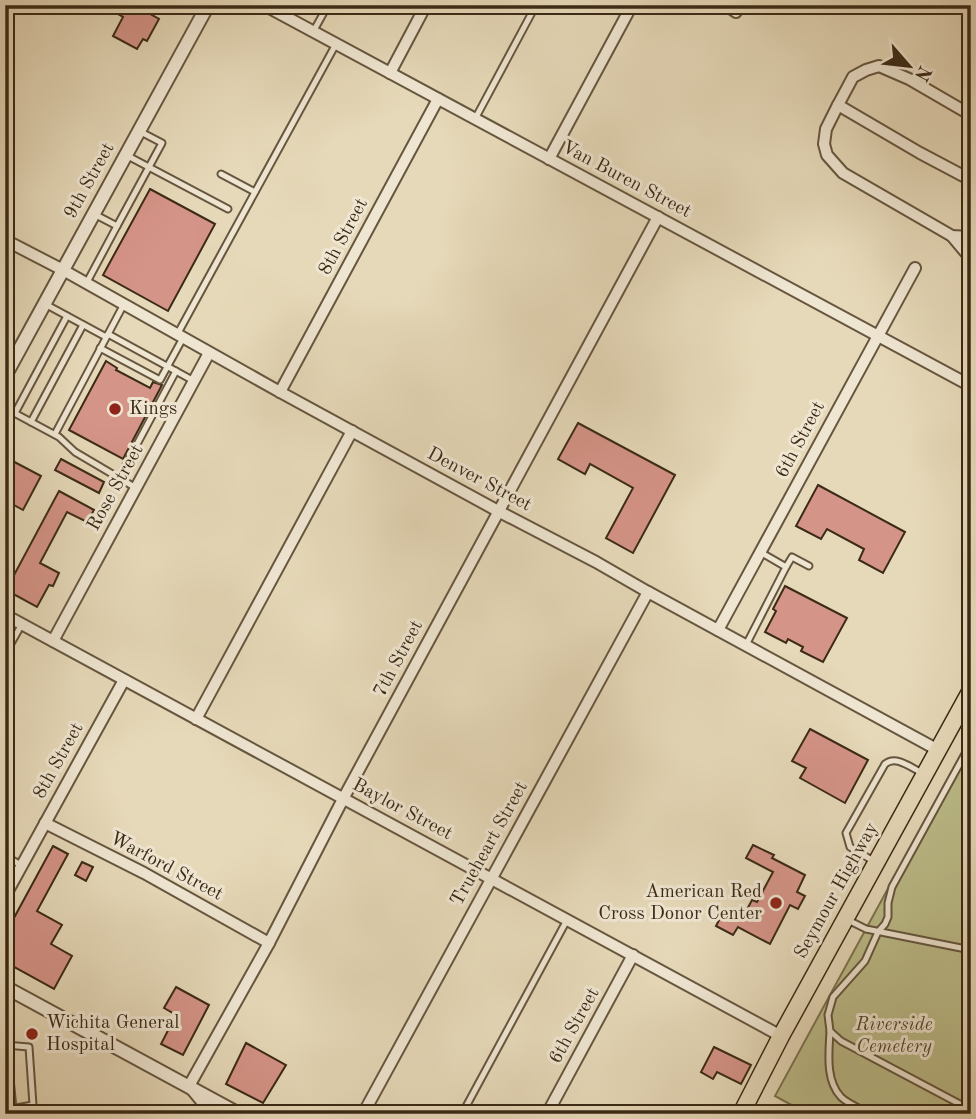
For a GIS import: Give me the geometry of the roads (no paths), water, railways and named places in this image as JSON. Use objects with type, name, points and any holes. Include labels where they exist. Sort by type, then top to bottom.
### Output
[{"type":"main road","name":"Seymour Highway","points":[[741,1114],[971,690]]},
{"type":"street","name":"9th Street","points":[[5,376],[208,5]]},
{"type":"street","name":"Van Buren Street","points":[[264,5],[971,386]]},
{"type":"street","points":[[390,73],[426,5]]},
{"type":"street","points":[[548,159],[632,5]]},
{"type":"street","points":[[971,114],[880,66],[853,76],[826,129],[824,144],[828,155],[843,173],[952,236],[971,256]]},
{"type":"street","name":"8th Street","points":[[280,392],[438,99]]},
{"type":"street","points":[[838,105],[971,180]]},
{"type":"street","name":"7th Street","points":[[189,1086],[269,943],[343,799],[658,217]]},
{"type":"street","points":[[952,236],[971,237]]},
{"type":"street","name":"Denver Street","points":[[5,240],[938,750]]},
{"type":"street","name":"6th Street","points":[[718,630],[915,268]]},
{"type":"street","name":"Rose Street","points":[[52,641],[209,353]]},
{"type":"street","points":[[196,719],[352,430]]},
{"type":"street","name":"Trueheart Street","points":[[363,1114],[648,592]]},
{"type":"street","name":"Baylor Street","points":[[5,615],[781,1036]]},
{"type":"street","name":"8th Street","points":[[5,897],[124,680]]},
{"type":"street","name":"Warford Street","points":[[45,823],[144,873],[269,943]]},
{"type":"street","name":"6th Street","points":[[547,1114],[633,956]]},
{"type":"street","points":[[6,989],[236,1113]]},
{"type":"street","points":[[5,1053],[10,1111]]},
{"type":"street","points":[[189,1086],[212,1114]]},
{"type":"lane","points":[[313,32],[328,5]]},
{"type":"lane","points":[[475,119],[536,5]]},
{"type":"lane","points":[[100,348],[160,380],[255,192],[336,44]]},
{"type":"lane","points":[[86,284],[162,144],[139,131]]},
{"type":"lane","points":[[126,155],[228,209]]},
{"type":"lane","points":[[221,174],[255,192]]},
{"type":"lane","points":[[94,214],[117,226]]},
{"type":"lane","points":[[45,304],[194,381]]},
{"type":"lane","points":[[55,434],[124,304]]},
{"type":"lane","points":[[15,413],[67,316]]},
{"type":"lane","points":[[31,422],[83,326]]},
{"type":"lane","points":[[119,478],[176,371]]},
{"type":"lane","points":[[5,408],[55,434],[75,452],[136,488]]},
{"type":"lane","points":[[760,552],[786,567]]},
{"type":"lane","points":[[746,645],[792,557],[809,566]]},
{"type":"lane","points":[[5,654],[22,624]]},
{"type":"lane","points":[[871,1114],[842,1098],[833,1086],[828,1061],[828,1015],[833,996],[865,961],[888,917],[892,887],[971,743]]},
{"type":"lane","points":[[876,863],[850,847],[846,833],[885,764],[890,760],[896,760],[924,774]]},
{"type":"lane","points":[[5,856],[22,866]]},
{"type":"lane","points":[[846,918],[866,929],[971,950]]},
{"type":"lane","points":[[462,1114],[567,920]]},
{"type":"lane","points":[[830,1031],[841,1041],[971,1111]]},
{"type":"lane","points":[[5,1045],[29,1047],[33,1105],[10,1111]]},
{"type":"place","name":"Kings","points":[[115,409]]},
{"type":"place","name":"American Red Cross Donor Center","points":[[776,903]]},
{"type":"place","name":"Wichita General Hospital","points":[[32,1034]]},
{"type":"park label","name":"Riverside Cemetery","points":[[894,1036]]}]
